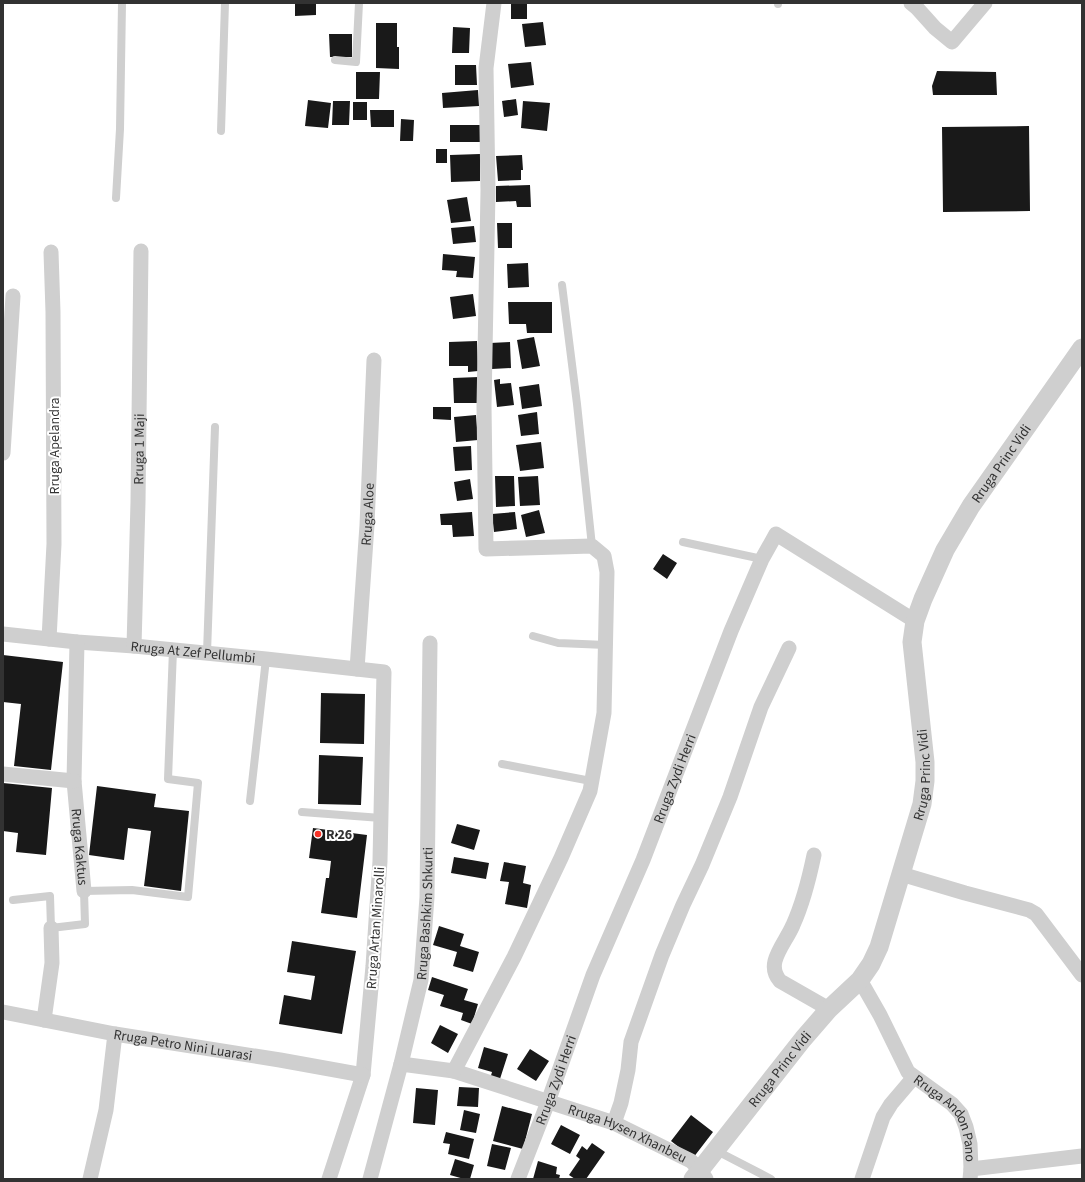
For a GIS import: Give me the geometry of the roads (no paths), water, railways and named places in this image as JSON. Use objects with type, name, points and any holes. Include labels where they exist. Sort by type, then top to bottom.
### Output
[{"type":"street","points":[[454,1071],[514,957],[558,865],[590,791],[604,713],[607,572],[604,556],[592,546],[486,550],[484,406],[488,190],[486,68],[494,3]]},
{"type":"street","points":[[911,3],[935,28],[952,42],[985,3]]},
{"type":"street","name":"Rruga Apelandra","points":[[49,639],[54,544],[53,320],[51,252]]},
{"type":"street","name":"Rruga 1 Maji","points":[[134,646],[138,502],[141,252]]},
{"type":"street","points":[[3,453],[13,296]]},
{"type":"street","name":"Rruga Princ Vidi","points":[[699,1176],[715,1150],[803,1039],[829,1009],[860,980],[871,964],[879,947],[922,804],[925,781],[925,762],[912,642],[915,621],[945,550],[971,506],[1082,348]]},
{"type":"street","name":"Rruga Aloe","points":[[357,669],[367,525],[374,360]]},
{"type":"street","name":"Rruga Zydi Herri","points":[[518,1179],[548,1102],[593,975],[643,860],[731,631],[762,559],[776,534],[915,621]]},
{"type":"street","name":"Rruga At Zef Pellumbi","points":[[3,634],[207,653],[384,672]]},
{"type":"street","name":"Rruga Kaktus","points":[[77,642],[74,781],[84,891]]},
{"type":"street","name":"Rruga Bashkim Shkurti","points":[[370,1179],[401,1064],[421,980],[427,905],[430,642]]},
{"type":"street","points":[[614,1123],[621,1103],[628,1070],[631,1042],[660,962],[727,804],[761,707],[789,648]]},
{"type":"street","name":"Rruga Artan Minarolli","points":[[329,1179],[363,1075],[373,966],[380,861],[384,672]]},
{"type":"street","points":[[3,774],[74,781]]},
{"type":"street","points":[[814,855],[808,887],[793,925],[775,960],[774,967],[775,975],[780,981],[829,1009]]},
{"type":"street","points":[[901,874],[1029,910],[1036,914],[1082,974]]},
{"type":"street","points":[[44,1020],[52,963],[51,928]]},
{"type":"street","name":"Rruga Andon Pano","points":[[860,980],[880,1015],[908,1072],[952,1104],[960,1114],[966,1127],[970,1144],[971,1174]]},
{"type":"street","name":"Rruga Petro Nini Luarasi","points":[[3,1012],[115,1034],[280,1060],[363,1075]]},
{"type":"street","points":[[90,1179],[106,1110],[115,1034]]},
{"type":"street","name":"Rruga Hysen Xhanbeu","points":[[401,1064],[454,1071],[614,1123],[691,1161],[699,1176]]},
{"type":"street","points":[[862,1179],[883,1117],[891,1104],[914,1077]]},
{"type":"street","points":[[971,1174],[1082,1156]]},
{"type":"lane","points":[[116,198],[120,129],[122,3]]},
{"type":"lane","points":[[221,131],[224,3]]},
{"type":"lane","points":[[335,60],[356,62],[360,3]]},
{"type":"lane","points":[[562,285],[577,404],[592,546]]},
{"type":"lane","points":[[207,653],[215,427]]},
{"type":"lane","points":[[683,542],[762,559]]},
{"type":"lane","points":[[533,636],[558,643],[606,645]]},
{"type":"lane","points":[[84,891],[132,890],[188,897],[198,783],[168,779],[174,650]]},
{"type":"lane","points":[[250,801],[266,659]]},
{"type":"lane","points":[[502,764],[591,781]]},
{"type":"lane","points":[[302,812],[381,818]]},
{"type":"lane","name":"Rruga Kaktus","points":[[51,928],[85,924],[84,891]]},
{"type":"lane","points":[[13,900],[50,896],[51,928]]},
{"type":"lane","points":[[715,1150],[771,1179]]},
{"type":"place","name":"R 26","points":[[318,834]]}]
